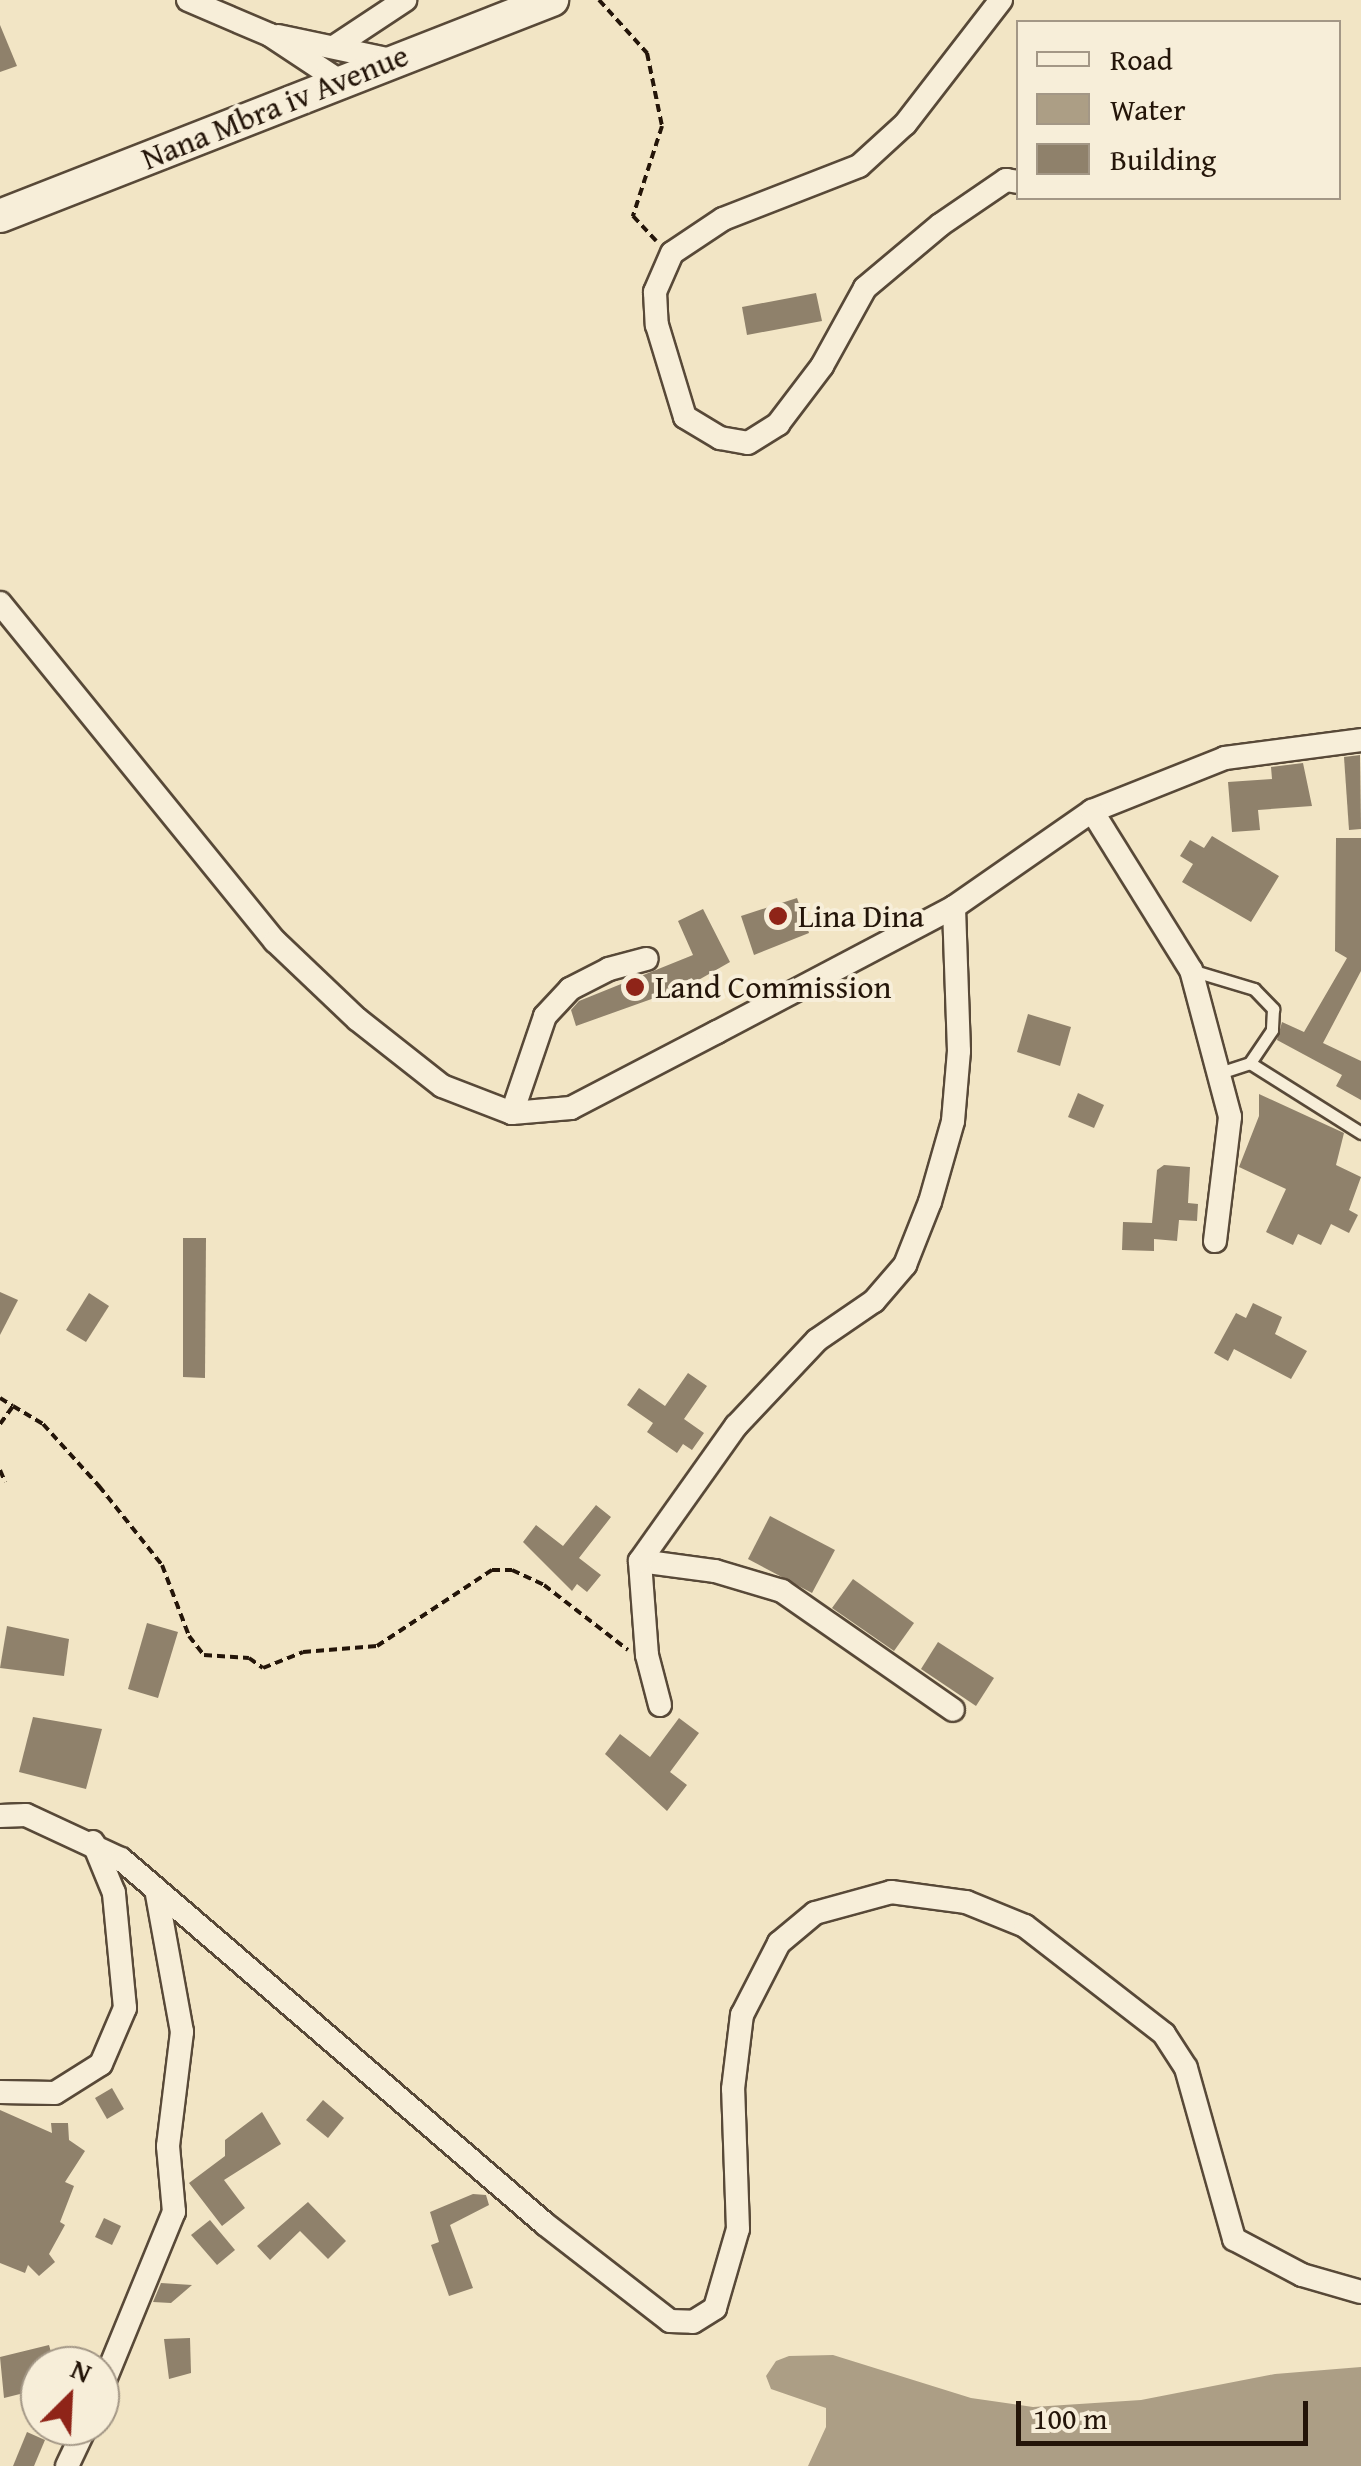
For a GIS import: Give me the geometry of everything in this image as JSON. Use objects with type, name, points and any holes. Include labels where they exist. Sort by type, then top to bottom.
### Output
[{"type":"street","points":[[188,0],[270,35],[338,80]]},
{"type":"street","points":[[337,45],[405,0]]},
{"type":"street","name":"Nana Mbra ⅳ Avenue","points":[[0,216],[338,80],[552,0]]},
{"type":"street","points":[[1001,0],[905,124],[860,166],[723,220],[672,253],[655,292],[671,384],[685,417],[720,438],[748,443],[778,424],[822,366],[865,288],[940,225],[1006,180],[1016,182]]},
{"type":"street","points":[[270,35],[337,45],[392,60]]},
{"type":"street","points":[[0,603],[275,941],[357,1020],[442,1086],[512,1113],[571,1108],[954,907],[1092,812],[1225,758],[1361,740]]},
{"type":"street","points":[[1092,812],[1191,970],[1230,1117],[1215,1241]]},
{"type":"street","points":[[660,1705],[647,1654],[640,1561],[736,1426],[817,1340],[874,1301],[906,1265],[953,1121],[959,1051],[954,907]]},
{"type":"street","points":[[512,1113],[545,1016],[570,989],[608,969],[647,959]]},
{"type":"street","points":[[640,1561],[715,1571],[782,1590],[953,1710]]},
{"type":"street","points":[[0,1816],[26,1815],[94,1842],[156,1889],[545,2224],[670,2321],[693,2322],[716,2308],[738,2229],[733,2089],[742,2015],[779,1943],[814,1913],[891,1892],[966,1902],[1025,1926],[1164,2034],[1186,2068],[1234,2239],[1302,2276],[1361,2292]]},
{"type":"street","points":[[0,2092],[55,2093],[101,2064],[125,2008],[114,1893],[94,1842]]},
{"type":"street","points":[[119,2346],[174,2212],[168,2146],[182,2032],[156,1889]]},
{"type":"lane","points":[[1191,970],[1254,989],[1273,1009],[1272,1030],[1250,1063],[1218,1073]]},
{"type":"lane","points":[[1250,1063],[1361,1133]]},
{"type":"path","points":[[599,0],[647,53],[662,126],[633,216],[672,253]]},
{"type":"path","points":[[0,1398],[43,1424],[136,1529],[162,1565],[189,1636],[204,1655],[249,1658],[264,1668],[303,1652],[376,1646],[492,1570],[544,1584],[620,1649],[647,1654]]},
{"type":"path","points":[[0,1424],[13,1406]]},
{"type":"path","points":[[0,1470],[5,1482]]},
{"type":"water","points":[[833,2355],[971,2398],[1033,2407],[1141,2400],[1275,2374],[1361,2367],[1361,2466],[808,2466],[826,2427],[826,2408],[771,2389],[766,2376],[776,2361],[789,2356]]},
{"type":"building","points":[[0,25],[17,66],[0,72]]},
{"type":"building","points":[[816,293],[822,321],[747,335],[742,307]]},
{"type":"building","points":[[1360,755],[1361,829],[1349,830],[1344,757]]},
{"type":"building","points":[[1303,763],[1312,806],[1258,810],[1260,830],[1232,832],[1228,782],[1272,779],[1271,767]]},
{"type":"building","points":[[1212,836],[1279,876],[1251,922],[1182,882],[1193,864],[1180,856],[1190,840],[1204,848]]},
{"type":"building","points":[[1336,838],[1361,838],[1361,971],[1323,1043],[1361,1061],[1361,1100],[1336,1086],[1342,1075],[1277,1040],[1282,1022],[1304,1032],[1347,958],[1335,951]]},
{"type":"building","points":[[797,898],[809,933],[754,955],[741,916]]},
{"type":"building","points":[[703,909],[730,962],[688,986],[576,1026],[571,1010],[579,1001],[693,955],[678,921]]},
{"type":"building","points":[[1028,1014],[1071,1027],[1060,1066],[1017,1052]]},
{"type":"building","points":[[1078,1093],[1104,1105],[1094,1128],[1068,1117]]},
{"type":"building","points":[[1259,1094],[1344,1133],[1336,1165],[1361,1177],[1349,1210],[1358,1215],[1349,1233],[1331,1224],[1321,1245],[1298,1234],[1293,1245],[1266,1232],[1286,1189],[1239,1167],[1259,1116]]},
{"type":"building","points":[[1164,1165],[1190,1167],[1188,1203],[1198,1204],[1197,1221],[1179,1220],[1177,1241],[1154,1239],[1154,1251],[1122,1250],[1123,1222],[1152,1223],[1157,1170]]},
{"type":"building","points":[[183,1238],[206,1238],[205,1378],[183,1377]]},
{"type":"building","points":[[0,1292],[18,1300],[0,1335]]},
{"type":"building","points":[[89,1293],[109,1306],[86,1342],[66,1330]]},
{"type":"building","points":[[1253,1303],[1282,1317],[1275,1334],[1307,1351],[1291,1379],[1234,1349],[1228,1361],[1214,1353],[1236,1313],[1246,1318]]},
{"type":"building","points":[[688,1373],[707,1386],[684,1419],[704,1433],[692,1450],[683,1444],[677,1453],[647,1432],[653,1423],[627,1405],[639,1388],[665,1406]]},
{"type":"building","points":[[596,1505],[611,1517],[579,1558],[601,1575],[587,1592],[577,1584],[572,1591],[523,1542],[536,1525],[563,1546]]},
{"type":"building","points":[[770,1516],[835,1550],[812,1593],[748,1559]]},
{"type":"building","points":[[853,1579],[914,1623],[894,1651],[832,1608]]},
{"type":"building","points":[[147,1623],[178,1632],[158,1698],[128,1689]]},
{"type":"building","points":[[7,1626],[69,1639],[64,1676],[0,1668]]},
{"type":"building","points":[[938,1642],[994,1678],[976,1706],[921,1669]]},
{"type":"building","points":[[33,1717],[102,1729],[86,1789],[19,1772]]},
{"type":"building","points":[[679,1718],[699,1733],[670,1772],[687,1785],[667,1811],[605,1754],[620,1734],[650,1757]]},
{"type":"building","points":[[112,2088],[124,2109],[107,2119],[95,2098]]},
{"type":"building","points":[[323,2100],[344,2118],[328,2138],[306,2120]]},
{"type":"building","points":[[0,2110],[52,2133],[51,2123],[68,2123],[69,2140],[85,2151],[65,2182],[74,2186],[60,2222],[65,2225],[49,2254],[55,2262],[39,2276],[28,2265],[25,2273],[0,2263]]},
{"type":"building","points":[[262,2112],[281,2144],[224,2180],[245,2208],[222,2226],[189,2183],[225,2156],[225,2140]]},
{"type":"building","points":[[473,2194],[486,2195],[489,2205],[450,2225],[473,2288],[449,2296],[431,2245],[439,2242],[430,2212]]},
{"type":"building","points":[[308,2202],[346,2241],[328,2259],[300,2231],[270,2260],[257,2246]]},
{"type":"building","points":[[104,2218],[121,2226],[112,2245],[95,2237]]},
{"type":"building","points":[[210,2220],[235,2250],[217,2265],[191,2235]]},
{"type":"building","points":[[161,2283],[192,2285],[171,2303],[153,2302]]},
{"type":"building","points":[[190,2338],[191,2373],[169,2379],[164,2339]]},
{"type":"building","points":[[20,2352],[20,2394],[4,2398],[0,2357]]},
{"type":"building","points":[[21,2446],[42,2446],[34,2466],[13,2466]]},
{"type":"place","name":"Lina Dina","points":[[778,916]]},
{"type":"place","name":"Land Commission","points":[[635,987]]}]
